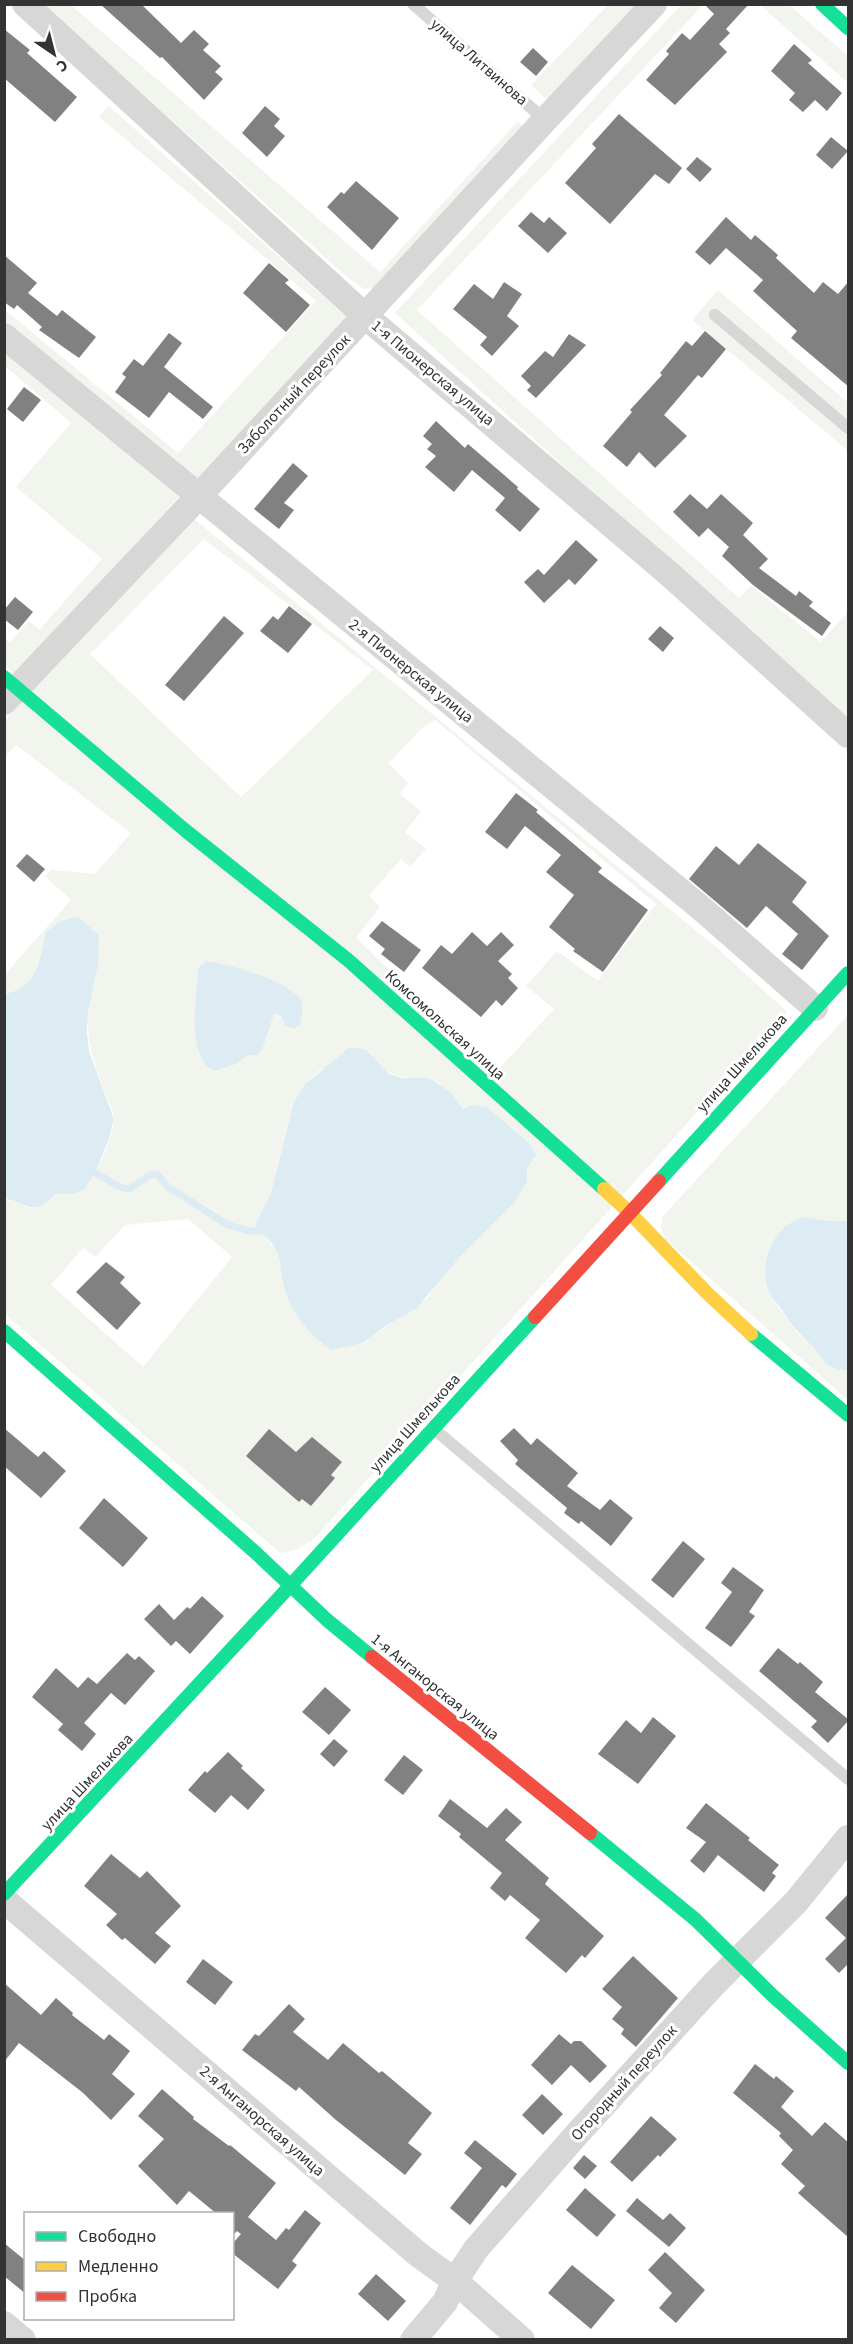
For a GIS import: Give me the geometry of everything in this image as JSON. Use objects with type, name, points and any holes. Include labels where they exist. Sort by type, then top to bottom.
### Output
[{"type":"street","name":"1-я Пионерская улица","points":[[25,4],[365,316],[667,572],[849,735]]},
{"type":"street","name":"Заболотный переулок","points":[[9,689],[198,497],[654,4]]},
{"type":"street","points":[[822,4],[849,28]]},
{"type":"street","name":"2-я Пионерская улица","points":[[4,336],[692,900],[815,1008]]},
{"type":"street","name":"Комсомольская улица","points":[[9,689],[348,960],[629,1212],[662,1250],[777,1358],[849,1415]]},
{"type":"street","name":"улица Шмелькова","points":[[4,1894],[290,1586],[849,973]]},
{"type":"street","name":"1-я Анганорская улица","points":[[4,1331],[256,1553],[327,1620],[696,1920],[737,1962],[849,2063]]},
{"type":"street","name":"Огородный переулок","points":[[413,2340],[445,2302],[455,2281],[476,2249],[706,1993],[796,1902],[849,1838]]},
{"type":"street","name":"2-я Анганорская улица","points":[[4,1900],[419,2255],[455,2281],[522,2340]]},
{"type":"street","points":[[4,2324],[22,2340]]},
{"type":"lane","name":"улица Литвинова","points":[[413,4],[545,120]]},
{"type":"lane","points":[[715,315],[849,428]]},
{"type":"lane","points":[[433,1429],[849,1779]]},
{"type":"shaded area","points":[[43,5],[71,5],[380,272],[518,121],[527,129],[377,288],[364,289],[346,276]]},
{"type":"shaded area","points":[[608,5],[646,5],[551,104],[531,85]]},
{"type":"shaded area","points":[[681,5],[703,5],[417,310],[739,598],[751,586],[821,642],[848,612],[848,724],[395,313]]},
{"type":"shaded area","points":[[760,5],[789,5],[848,56],[848,83]]},
{"type":"shaded area","points":[[109,106],[348,318],[193,485],[5,324],[4,309],[178,453],[316,301],[99,117]]},
{"type":"shaded area","points":[[718,290],[848,403],[848,451],[692,320]]},
{"type":"shaded area","points":[[5,350],[179,497],[16,675],[5,666],[4,638],[10,642],[29,621],[39,630],[102,559],[16,487],[71,423],[5,366]]},
{"type":"shaded area","points":[[193,518],[716,947],[787,1012],[313,1540],[296,1550],[280,1553],[5,1314],[5,1198],[36,1208],[55,1194],[72,1194],[82,1190],[87,1186],[103,1157],[114,1119],[92,1053],[88,1033],[88,1012],[42,951],[37,967],[26,984],[5,994],[5,974],[71,900],[45,876],[51,870],[95,874],[131,833],[16,745],[5,757],[5,720]],"holes":[[[204,539],[373,670],[241,797],[90,654]],[[435,720],[656,904],[598,981],[557,951],[526,986],[554,1009],[496,1072],[356,938],[380,907],[369,896],[401,859],[410,867],[426,849],[405,832],[421,812],[400,794],[408,783],[389,763],[422,728]],[[198,969],[300,1025],[294,1029],[286,1026],[281,1015],[273,1014],[257,1055],[246,1056],[197,998]],[[379,1065],[397,1076],[430,1079],[455,1099],[467,1115],[514,1203],[436,1283],[428,1298],[362,1343],[322,1344],[293,1308],[276,1250],[255,1225],[271,1193],[294,1102],[304,1085],[321,1069]],[[188,1219],[232,1257],[143,1367],[51,1285],[83,1248],[95,1257],[125,1225]]]},
{"type":"shaded area","points":[[78,917],[99,935],[98,964],[88,1012],[87,1031],[89,1051],[114,1119],[109,1139],[95,1173],[84,1190],[73,1194],[55,1194],[41,1206],[31,1207],[5,1198],[5,994],[16,991],[30,979],[39,962],[46,932],[61,921]]},
{"type":"shaded area","points":[[206,961],[243,970],[273,980],[285,987],[301,1001],[300,1025],[294,1029],[285,1026],[281,1015],[274,1014],[262,1050],[257,1055],[246,1056],[236,1064],[214,1071],[205,1063],[196,1039],[195,1009],[198,968]]},
{"type":"shaded area","points":[[848,1015],[848,1221],[804,1217],[771,1297],[797,1333],[817,1351],[822,1359],[830,1366],[848,1371],[848,1400],[665,1239],[661,1227],[663,1216]]},
{"type":"shaded area","points":[[350,1047],[366,1050],[389,1074],[402,1078],[429,1078],[450,1092],[463,1109],[471,1105],[487,1107],[529,1143],[536,1155],[527,1168],[527,1182],[514,1203],[458,1259],[417,1308],[362,1343],[331,1350],[308,1330],[296,1314],[284,1287],[276,1250],[255,1225],[271,1193],[294,1102],[304,1085]]},
{"type":"shaded area","points":[[804,1217],[848,1221],[848,1371],[832,1367],[823,1361],[773,1299],[767,1284],[766,1260],[770,1248],[783,1229]]},
{"type":"building","points":[[100,4],[141,4],[181,43],[194,30],[209,44],[203,50],[221,66],[215,72],[223,79],[204,100],[162,57],[160,58]]},
{"type":"building","points":[[704,4],[749,4],[726,29],[730,33],[719,44],[727,52],[675,105],[646,80],[669,54],[666,51],[682,33],[690,40],[714,14]]},
{"type":"building","points":[[4,29],[30,50],[27,53],[77,97],[55,122],[4,78]]},
{"type":"building","points":[[794,44],[812,60],[808,63],[842,93],[827,111],[815,100],[803,112],[789,100],[795,93],[771,71]]},
{"type":"building","points":[[533,48],[548,62],[536,76],[520,62]]},
{"type":"building","points":[[265,106],[280,119],[274,126],[285,136],[267,157],[242,133]]},
{"type":"building","points":[[619,114],[682,168],[669,184],[655,174],[610,224],[565,183],[596,148],[592,144]]},
{"type":"building","points":[[831,137],[848,151],[832,169],[816,155]]},
{"type":"building","points":[[697,157],[712,169],[700,182],[686,169]]},
{"type":"building","points":[[356,181],[399,218],[372,250],[327,207],[341,192],[344,194]]},
{"type":"building","points":[[531,212],[544,223],[549,217],[567,233],[548,253],[518,226]]},
{"type":"building","points":[[726,217],[751,240],[755,235],[778,255],[776,258],[814,293],[823,282],[838,294],[849,281],[849,387],[791,338],[797,331],[753,291],[763,280],[726,248],[710,265],[695,252]]},
{"type":"building","points":[[4,255],[37,283],[28,293],[57,316],[62,310],[96,337],[79,358],[39,330],[42,327],[17,305],[14,309],[4,302]]},
{"type":"building","points":[[269,263],[289,280],[285,283],[310,305],[286,332],[243,293]]},
{"type":"building","points":[[504,282],[522,294],[507,316],[519,326],[492,356],[480,345],[487,337],[453,309],[474,284],[493,299]]},
{"type":"building","points":[[705,331],[726,349],[702,378],[698,375],[664,415],[687,436],[655,468],[639,452],[627,467],[603,446],[632,412],[630,410],[662,375],[660,373],[686,341],[692,346]]},
{"type":"building","points":[[169,333],[182,343],[164,367],[213,407],[203,419],[169,392],[149,418],[115,392],[126,377],[122,374],[134,359],[143,366]]},
{"type":"building","points":[[569,334],[586,345],[536,398],[527,390],[531,386],[521,376],[545,351],[553,357]]},
{"type":"building","points":[[24,387],[41,400],[23,422],[7,409]]},
{"type":"building","points":[[436,421],[465,448],[468,444],[540,509],[520,532],[495,510],[505,498],[472,470],[454,492],[425,467],[436,456],[427,449],[432,444],[423,436]]},
{"type":"building","points":[[293,463],[308,476],[284,503],[294,510],[279,529],[254,509]]},
{"type":"building","points":[[690,494],[707,509],[721,494],[753,523],[743,535],[768,559],[759,568],[796,596],[799,591],[813,602],[809,606],[831,623],[822,636],[753,585],[722,556],[729,547],[708,528],[699,537],[673,512]]},
{"type":"building","points":[[576,540],[598,560],[575,585],[569,579],[544,603],[524,582],[538,569],[544,575]]},
{"type":"building","points":[[15,597],[33,612],[18,630],[4,619],[4,610]]},
{"type":"building","points":[[289,606],[312,624],[288,653],[260,631],[273,616],[278,620]]},
{"type":"building","points":[[224,616],[244,633],[184,701],[165,685]]},
{"type":"building","points":[[660,626],[674,638],[663,652],[648,639]]},
{"type":"building","points":[[516,793],[602,868],[598,872],[648,910],[603,972],[573,951],[575,949],[549,927],[574,895],[546,872],[561,855],[525,826],[507,849],[485,832]]},
{"type":"building","points":[[758,843],[807,882],[792,902],[829,936],[802,970],[782,954],[798,934],[766,906],[747,928],[689,879],[716,846],[739,865]]},
{"type":"building","points":[[27,854],[45,869],[34,882],[16,866]]},
{"type":"building","points":[[382,921],[421,950],[404,972],[381,954],[385,949],[369,936]]},
{"type":"building","points":[[472,932],[487,946],[501,932],[514,945],[498,961],[512,974],[508,978],[518,988],[502,1006],[496,1000],[481,1017],[422,968],[441,945],[452,954]]},
{"type":"building","points":[[106,1262],[125,1277],[120,1283],[141,1303],[117,1330],[76,1292]]},
{"type":"building","points":[[4,1428],[38,1457],[44,1451],[66,1471],[41,1498],[4,1466]]},
{"type":"building","points":[[514,1428],[531,1445],[537,1438],[578,1473],[567,1486],[600,1510],[610,1499],[633,1518],[611,1546],[581,1521],[579,1524],[564,1513],[567,1508],[515,1464],[518,1460],[500,1441]]},
{"type":"building","points":[[269,1429],[296,1452],[312,1437],[342,1462],[331,1475],[335,1478],[311,1506],[302,1499],[299,1502],[246,1456]]},
{"type":"building","points":[[104,1498],[148,1538],[123,1567],[79,1528]]},
{"type":"building","points":[[683,1541],[705,1559],[673,1598],[651,1580]]},
{"type":"building","points":[[733,1567],[764,1590],[749,1612],[755,1616],[731,1647],[705,1628],[732,1592],[721,1583]]},
{"type":"building","points":[[202,1596],[224,1616],[190,1654],[176,1641],[171,1646],[144,1619],[159,1604],[174,1620],[187,1607],[190,1609]]},
{"type":"building","points":[[778,1648],[798,1664],[800,1662],[823,1682],[815,1692],[849,1720],[828,1743],[811,1727],[817,1721],[759,1671]]},
{"type":"building","points":[[127,1653],[135,1660],[139,1656],[155,1671],[125,1705],[111,1693],[84,1723],[96,1734],[82,1751],[58,1730],[63,1724],[32,1697],[56,1668],[78,1688],[88,1677],[97,1684]]},
{"type":"building","points":[[325,1687],[351,1710],[329,1735],[302,1712]]},
{"type":"building","points":[[653,1717],[676,1736],[638,1784],[598,1754],[626,1720],[641,1733]]},
{"type":"building","points":[[334,1739],[348,1751],[334,1767],[320,1754]]},
{"type":"building","points":[[228,1752],[243,1766],[241,1768],[265,1790],[248,1810],[231,1795],[215,1813],[188,1790],[205,1771],[207,1773]]},
{"type":"building","points":[[404,1755],[423,1770],[403,1795],[384,1780]]},
{"type":"building","points":[[450,1799],[487,1828],[506,1808],[522,1822],[505,1840],[549,1878],[545,1884],[604,1936],[585,1958],[582,1955],[566,1973],[525,1938],[540,1920],[510,1895],[505,1901],[490,1888],[502,1873],[459,1837],[461,1834],[438,1816]]},
{"type":"building","points":[[706,1803],[750,1838],[748,1840],[779,1865],[772,1873],[776,1876],[764,1892],[718,1855],[704,1873],[690,1861],[706,1842],[686,1828]]},
{"type":"building","points":[[111,1854],[140,1878],[147,1871],[181,1906],[155,1933],[171,1946],[155,1964],[106,1925],[117,1914],[84,1886]]},
{"type":"building","points":[[849,1893],[849,1963],[839,1973],[825,1959],[846,1938],[825,1918]]},
{"type":"building","points":[[633,1956],[678,1998],[636,2047],[621,2034],[624,2029],[612,2019],[622,2007],[602,1989]]},
{"type":"building","points":[[203,1959],[233,1982],[215,2005],[186,1982]]},
{"type":"building","points":[[4,1983],[41,2015],[56,1998],[73,2013],[72,2015],[104,2040],[109,2034],[130,2051],[112,2074],[135,2094],[111,2120],[82,2092],[19,2043],[4,2062]]},
{"type":"building","points":[[289,2004],[305,2019],[293,2032],[328,2060],[343,2043],[379,2073],[382,2071],[432,2113],[408,2143],[422,2154],[405,2175],[299,2087],[296,2091],[242,2050],[255,2034],[259,2036]]},
{"type":"building","points":[[559,2034],[571,2044],[574,2041],[581,2041],[607,2066],[590,2083],[571,2065],[552,2085],[531,2065]]},
{"type":"building","points":[[755,2064],[774,2079],[776,2076],[794,2091],[781,2107],[812,2136],[825,2122],[849,2143],[849,2238],[798,2193],[805,2186],[781,2164],[793,2150],[779,2136],[781,2133],[733,2093]]},
{"type":"building","points":[[162,2089],[194,2117],[193,2119],[230,2145],[276,2183],[248,2217],[276,2240],[286,2228],[289,2230],[305,2210],[321,2223],[292,2261],[297,2265],[278,2289],[234,2255],[234,2242],[241,2234],[237,2231],[234,2234],[234,2212],[215,2212],[189,2191],[177,2205],[138,2166],[164,2139],[138,2116]]},
{"type":"building","points":[[542,2094],[563,2114],[543,2135],[522,2115]]},
{"type":"building","points":[[651,2116],[677,2139],[632,2182],[610,2162]]},
{"type":"building","points":[[475,2140],[517,2174],[506,2188],[502,2185],[470,2225],[450,2208],[482,2168],[464,2153]]},
{"type":"building","points":[[584,2155],[597,2166],[585,2179],[573,2168]]},
{"type":"building","points":[[585,2188],[616,2215],[597,2237],[566,2210]]},
{"type":"building","points":[[637,2198],[663,2220],[670,2213],[686,2228],[669,2247],[626,2211]]},
{"type":"building","points":[[4,2243],[24,2259],[24,2292],[4,2276]]},
{"type":"building","points":[[665,2252],[705,2290],[676,2323],[659,2308],[672,2293],[648,2270]]},
{"type":"building","points":[[572,2265],[615,2300],[591,2329],[548,2293]]},
{"type":"building","points":[[376,2274],[406,2301],[388,2321],[358,2294]]},
{"type":"waterway","points":[[95,1173],[120,1187],[129,1189],[150,1175],[157,1174],[168,1187],[228,1225],[258,1231]]},
{"type":"traffic: fast","points":[[822,4],[848,28]]},
{"type":"traffic: fast","points":[[4,677],[186,831],[348,960],[604,1189]]},
{"type":"traffic: fast","points":[[659,1181],[848,973]]},
{"type":"traffic: fast","points":[[4,1894],[290,1586],[535,1317]]},
{"type":"traffic: fast","points":[[4,1331],[256,1553],[327,1620],[372,1657]]},
{"type":"traffic: fast","points":[[751,1334],[848,1415]]},
{"type":"traffic: fast","points":[[590,1833],[696,1920],[772,1995],[848,2063]]},
{"type":"traffic: slow","points":[[604,1189],[751,1334]]},
{"type":"traffic: jam","points":[[535,1317],[659,1181]]},
{"type":"traffic: jam","points":[[372,1657],[590,1833]]}]
